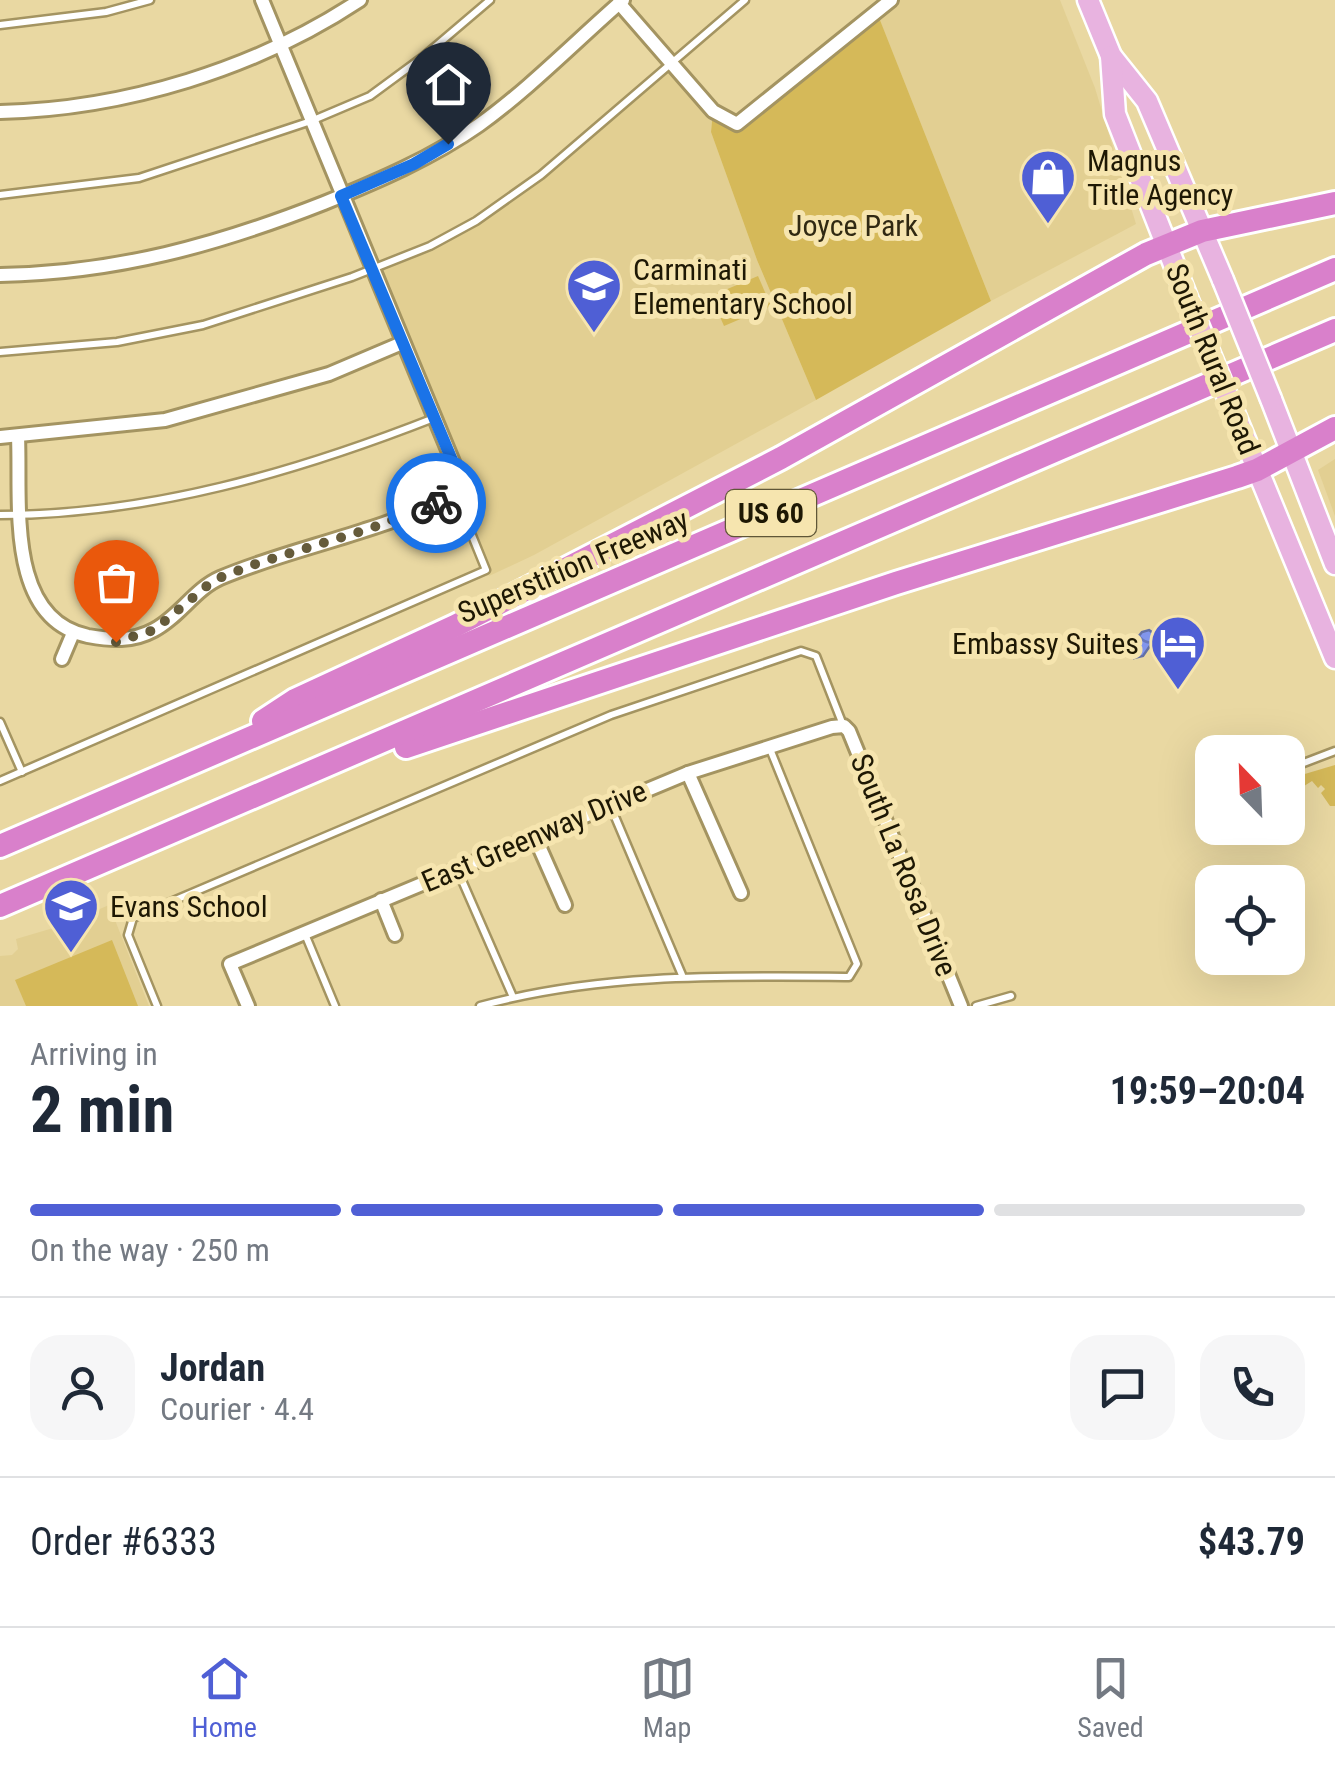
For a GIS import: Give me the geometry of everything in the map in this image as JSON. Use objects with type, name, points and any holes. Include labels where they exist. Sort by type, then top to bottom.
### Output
[{"type":"highway","points":[[207,758],[295,700],[455,626],[781,458],[1146,254],[1202,231],[1335,204]]},
{"type":"highway","name":"Superstition Freeway","points":[[2,845],[1335,269]]},
{"type":"highway","name":"US 60","points":[[0,908],[1335,330]]},
{"type":"highway","points":[[260,796],[896,583],[1258,470],[1335,428]]},
{"type":"main road","name":"South Rural Road","points":[[1091,1],[1112,56],[1147,101],[1223,280],[1335,564]]},
{"type":"main road","name":"South Rural Road","points":[[1112,56],[1115,114],[1335,658]]},
{"type":"street","points":[[18,437],[22,553],[30,589],[51,618],[73,633],[116,642],[154,630],[214,580],[369,529],[460,493],[434,418],[262,0]]},
{"type":"street","points":[[0,112],[106,99],[199,78],[320,26],[360,0]]},
{"type":"street","points":[[0,275],[56,274],[151,259],[242,235],[414,164],[480,124],[621,2],[713,111],[737,124],[891,0]]},
{"type":"street","points":[[0,437],[164,420],[329,374],[402,343]]},
{"type":"street","points":[[62,658],[73,633]]},
{"type":"street","name":"East Greenway Drive","points":[[248,1006],[230,964],[688,773],[844,726]]},
{"type":"street","name":"South La Rosa Drive","points":[[844,726],[961,1006]]},
{"type":"street","points":[[688,773],[741,894]]},
{"type":"street","points":[[534,835],[566,905]]},
{"type":"street","points":[[381,900],[395,935]]},
{"type":"lane","points":[[0,26],[106,12],[150,0]]},
{"type":"lane","points":[[0,194],[139,178],[311,121],[370,96],[423,58],[490,0]]},
{"type":"lane","points":[[0,352],[117,342],[203,325],[430,246],[476,221],[541,175],[745,0]]},
{"type":"lane","points":[[0,515],[124,506],[260,479],[434,418]]},
{"type":"lane","points":[[0,781],[486,570],[460,493]]},
{"type":"lane","points":[[157,1006],[128,935],[132,918],[611,715],[802,651],[816,656],[844,726]]},
{"type":"lane","points":[[0,722],[22,772]]},
{"type":"lane","points":[[480,1006],[514,997],[682,975],[848,977],[857,964],[770,748]]},
{"type":"lane","points":[[1305,762],[1335,751]]},
{"type":"lane","points":[[610,804],[682,975]]},
{"type":"lane","points":[[457,868],[514,997]]},
{"type":"lane","points":[[305,934],[335,1006]]},
{"type":"lane","points":[[976,1006],[1011,996]]},
{"type":"shaded area","points":[[899,0],[1060,0],[1095,88],[1136,224],[991,301],[877,13]]},
{"type":"shaded area","name":"Carminati Elementary School","points":[[672,61],[713,111],[711,132],[757,260],[816,400],[489,576],[455,495],[464,491],[371,269],[430,246],[476,221],[541,175]]},
{"type":"shaded area","points":[[1335,459],[1335,516],[1318,470]]},
{"type":"shaded area","name":"Evans School","points":[[109,905],[149,1006],[0,1006],[0,956],[12,955],[18,949],[16,939]]},
{"type":"green space","name":"Joyce Park","points":[[876,10],[991,301],[816,400],[757,260],[711,132],[713,111],[737,123]]},
{"type":"green space","points":[[758,276],[771,306],[724,326],[711,296]]},
{"type":"green space","points":[[1335,765],[1335,806],[1330,806],[1321,793],[1325,789],[1321,785],[1318,788],[1312,781],[1305,785],[1305,774]]},
{"type":"green space","points":[[112,940],[138,1006],[26,1006],[15,980]]},
{"type":"water","points":[[1149,630],[1154,640],[1143,656],[1134,658],[1130,647],[1142,632]]},
{"type":"way so far","points":[[116,642],[154,630],[214,580],[436,503]]},
{"type":"place","name":"Magnus Title Agency","points":[[1048,226]]},
{"type":"place","name":"Carminati Elementary School","points":[[594,335]]},
{"type":"place","name":"Embassy Suites","points":[[1178,692]]},
{"type":"place","name":"Evans School","points":[[71,955]]},
{"type":"route","points":[[436,503],[465,491],[341,196],[414,164],[448,144]]}]
